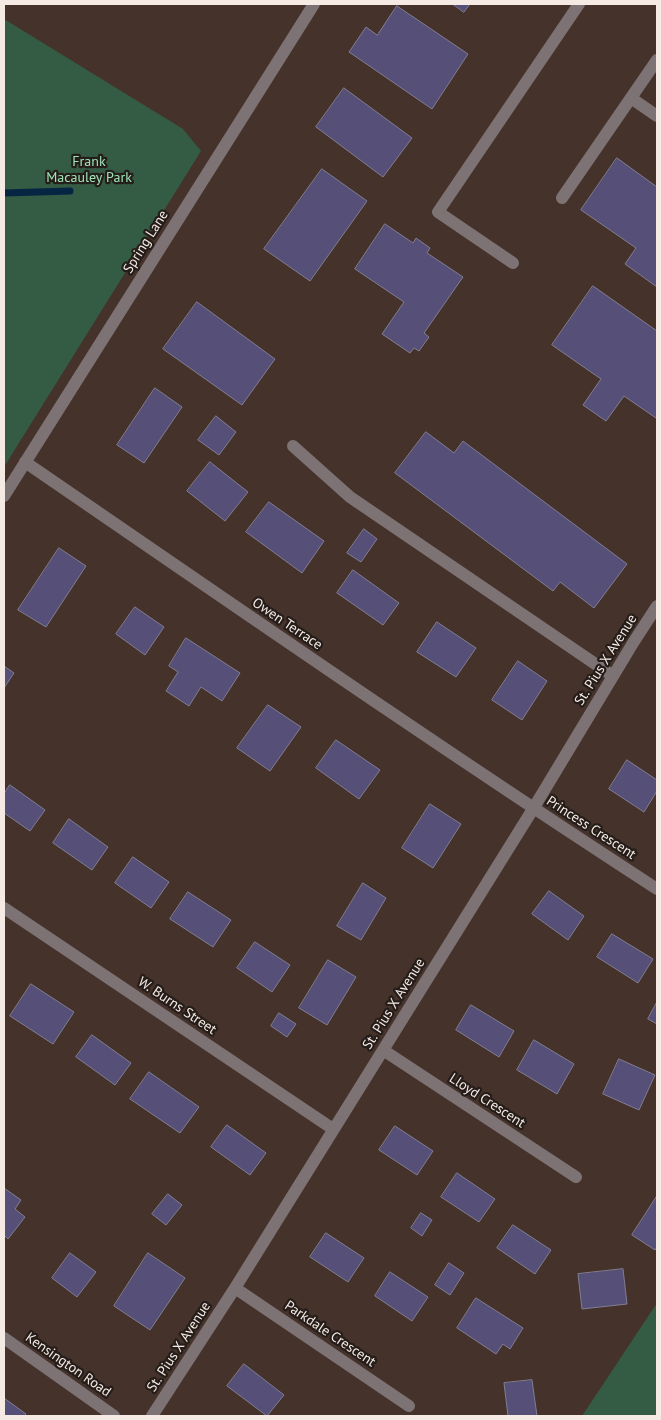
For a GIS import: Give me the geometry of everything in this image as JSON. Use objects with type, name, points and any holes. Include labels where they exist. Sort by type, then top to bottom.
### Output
[{"type":"street","name":"Spring Lane","points":[[4,496],[314,4]]},
{"type":"street","points":[[513,263],[438,212],[579,4]]},
{"type":"street","points":[[562,198],[657,60]]},
{"type":"street","points":[[631,98],[657,116]]},
{"type":"street","points":[[293,446],[350,497],[613,676]]},
{"type":"street","name":"Owen Terrace","points":[[25,462],[533,809]]},
{"type":"street","name":"St. Pius X Avenue","points":[[152,1416],[235,1288],[657,606]]},
{"type":"street","name":"Princess Crescent","points":[[533,809],[657,889]]},
{"type":"street","name":"W. Burns Street","points":[[4,908],[333,1129]]},
{"type":"street","name":"Lloyd Crescent","points":[[383,1050],[576,1177]]},
{"type":"street","name":"Parkdale Crescent","points":[[235,1288],[409,1406]]},
{"type":"street","name":"Kensington Road","points":[[4,1338],[114,1416]]},
{"type":"green space","name":"Frank Macauley Park","points":[[4,19],[183,129],[201,151],[4,467]]},
{"type":"green space","points":[[657,1303],[657,1416],[582,1416]]},
{"type":"building","points":[[453,4],[470,4],[464,12]]},
{"type":"building","points":[[397,6],[468,54],[432,109],[349,52],[366,27],[377,35]]},
{"type":"building","points":[[344,88],[412,138],[383,177],[316,127]]},
{"type":"building","points":[[617,158],[657,187],[657,287],[625,264],[636,248],[581,210]]},
{"type":"building","points":[[322,169],[367,201],[310,281],[264,249]]},
{"type":"building","points":[[385,224],[413,243],[416,238],[430,248],[427,253],[463,277],[424,333],[429,337],[419,351],[414,348],[410,353],[382,334],[404,302],[355,269]]},
{"type":"building","points":[[593,286],[657,331],[656,418],[624,396],[606,421],[583,405],[601,379],[552,345]]},
{"type":"building","points":[[197,302],[275,359],[242,405],[163,349]]},
{"type":"building","points":[[155,388],[182,407],[144,463],[117,445]]},
{"type":"building","points":[[216,416],[236,432],[219,455],[198,440]]},
{"type":"building","points":[[426,432],[454,453],[463,441],[627,564],[594,608],[560,582],[553,591],[395,473]]},
{"type":"building","points":[[210,462],[248,492],[225,521],[187,491]]},
{"type":"building","points":[[269,502],[324,541],[302,573],[246,532]]},
{"type":"building","points":[[364,529],[377,539],[361,562],[347,553]]},
{"type":"building","points":[[59,548],[86,566],[46,627],[18,610]]},
{"type":"building","points":[[353,570],[399,603],[383,625],[337,593]]},
{"type":"building","points":[[135,607],[164,627],[145,655],[116,634]]},
{"type":"building","points":[[437,622],[476,648],[456,677],[417,652]]},
{"type":"building","points":[[186,638],[240,673],[222,701],[201,687],[189,706],[166,691],[178,672],[169,666]]},
{"type":"building","points":[[518,661],[547,681],[522,720],[492,700]]},
{"type":"building","points":[[4,666],[14,673],[4,688]]},
{"type":"building","points":[[268,705],[301,727],[270,771],[237,748]]},
{"type":"building","points":[[336,740],[380,770],[359,799],[316,768]]},
{"type":"building","points":[[627,760],[657,780],[657,791],[644,812],[609,789]]},
{"type":"building","points":[[10,785],[45,810],[30,831],[4,813],[4,794]]},
{"type":"building","points":[[430,804],[461,824],[433,868],[402,848]]},
{"type":"building","points":[[69,819],[108,847],[92,870],[53,843]]},
{"type":"building","points":[[133,857],[169,882],[151,908],[115,883]]},
{"type":"building","points":[[363,883],[386,898],[361,940],[337,926]]},
{"type":"building","points":[[549,891],[584,916],[568,940],[532,914]]},
{"type":"building","points":[[188,892],[231,920],[213,947],[170,919]]},
{"type":"building","points":[[612,934],[653,959],[638,983],[597,957]]},
{"type":"building","points":[[255,942],[290,965],[272,992],[237,968]]},
{"type":"building","points":[[328,960],[356,977],[327,1025],[299,1008]]},
{"type":"building","points":[[31,984],[74,1012],[53,1044],[10,1016]]},
{"type":"building","points":[[657,1002],[657,1024],[648,1019]]},
{"type":"building","points":[[471,1005],[514,1031],[499,1057],[456,1030]]},
{"type":"building","points":[[279,1013],[296,1024],[287,1037],[271,1026]]},
{"type":"building","points":[[92,1035],[131,1063],[115,1085],[76,1057]]},
{"type":"building","points":[[534,1040],[574,1064],[557,1094],[517,1070]]},
{"type":"building","points":[[619,1059],[655,1075],[639,1110],[603,1094]]},
{"type":"building","points":[[149,1072],[199,1107],[180,1133],[130,1099]]},
{"type":"building","points":[[227,1125],[266,1153],[250,1175],[211,1147]]},
{"type":"building","points":[[395,1126],[433,1151],[417,1175],[379,1150]]},
{"type":"building","points":[[457,1173],[495,1199],[479,1222],[441,1197]]},
{"type":"building","points":[[4,1188],[21,1200],[15,1209],[25,1217],[8,1239],[4,1235]]},
{"type":"building","points":[[168,1194],[182,1205],[166,1225],[152,1214]]},
{"type":"building","points":[[657,1196],[657,1247],[655,1250],[632,1235]]},
{"type":"building","points":[[421,1213],[432,1220],[422,1236],[411,1228]]},
{"type":"building","points":[[513,1225],[551,1250],[535,1274],[497,1248]]},
{"type":"building","points":[[326,1233],[364,1258],[348,1282],[310,1257]]},
{"type":"building","points":[[70,1253],[96,1272],[77,1297],[52,1278]]},
{"type":"building","points":[[148,1253],[185,1278],[150,1330],[114,1306]]},
{"type":"building","points":[[449,1263],[464,1273],[450,1295],[435,1285]]},
{"type":"building","points":[[623,1269],[627,1304],[582,1309],[578,1274]]},
{"type":"building","points":[[390,1272],[428,1297],[412,1321],[375,1296]]},
{"type":"building","points":[[476,1298],[523,1328],[510,1349],[503,1344],[496,1354],[457,1328]]},
{"type":"building","points":[[244,1364],[284,1395],[267,1416],[227,1386]]},
{"type":"building","points":[[532,1380],[537,1416],[508,1416],[504,1383]]},
{"type":"building","points":[[4,1398],[26,1414],[24,1416],[4,1416]]},
{"type":"waterway","points":[[4,193],[70,191]]}]
